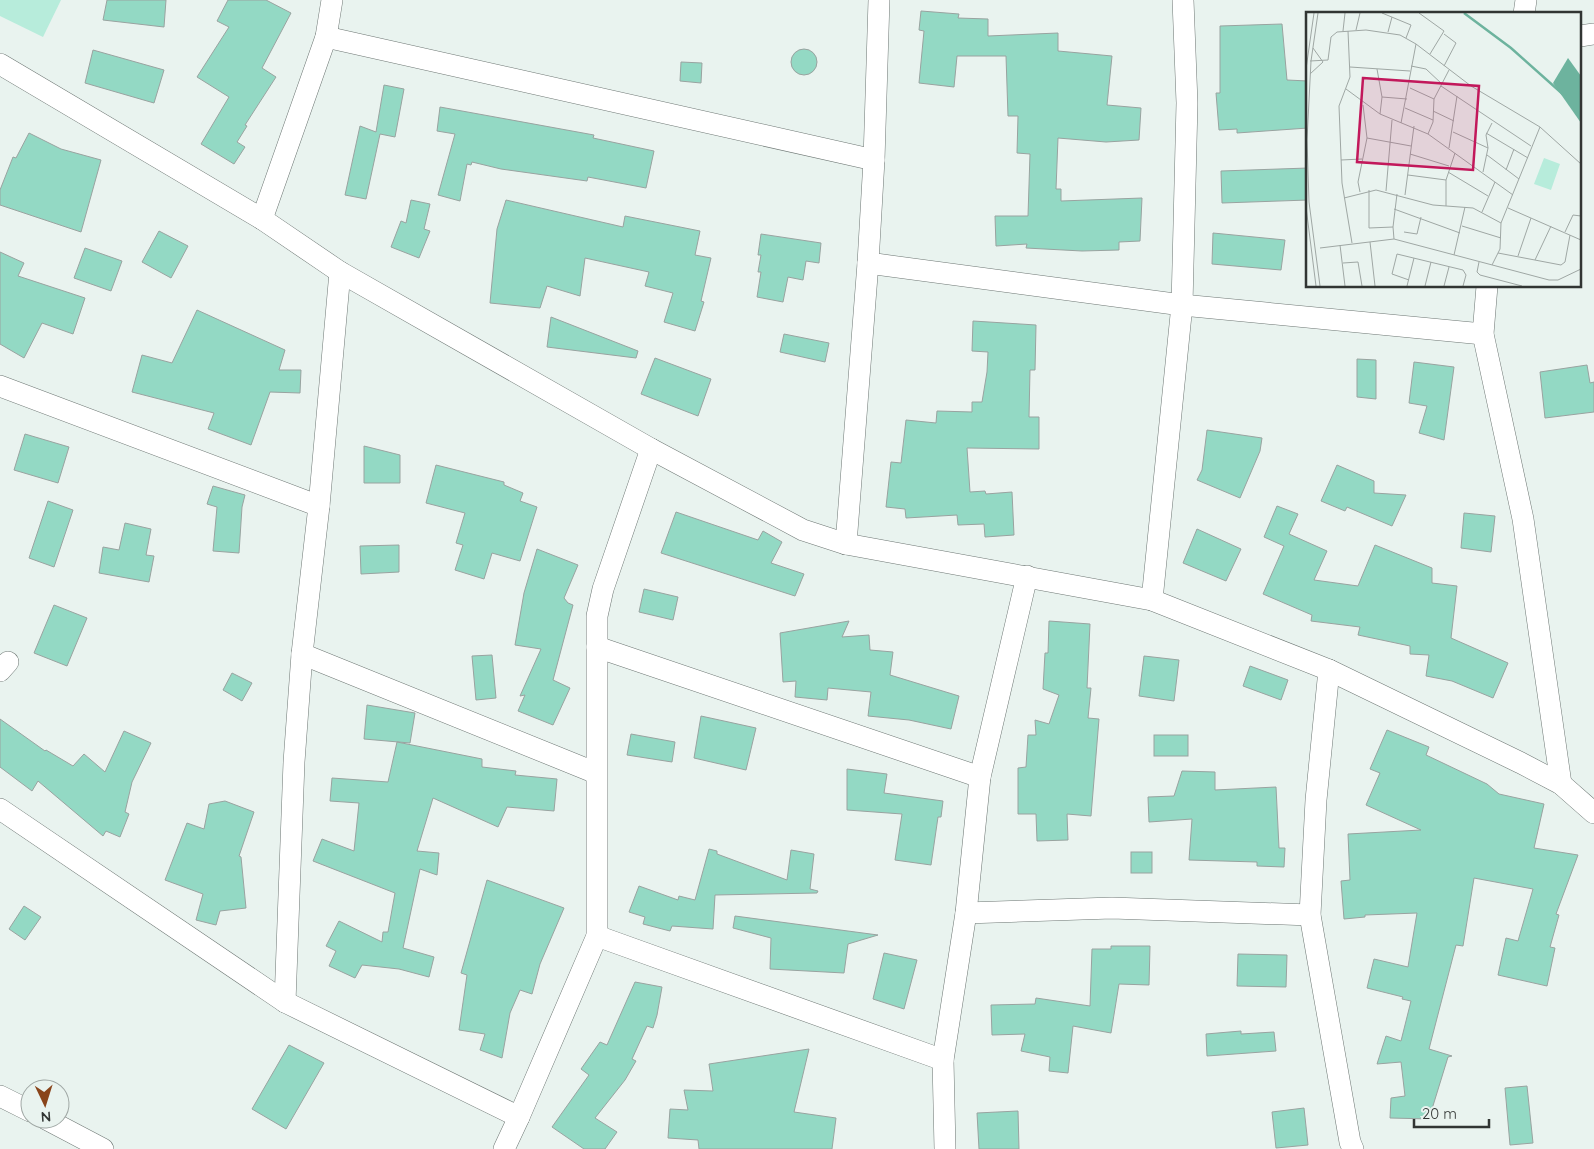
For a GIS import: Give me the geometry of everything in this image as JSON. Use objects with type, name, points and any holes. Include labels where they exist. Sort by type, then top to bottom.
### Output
[{"type":"street","points":[[262,219],[326,37],[332,0]]},
{"type":"street","points":[[846,544],[868,263],[874,160],[879,0]]},
{"type":"street","points":[[1152,600],[1182,305],[1187,103],[1183,0]]},
{"type":"street","points":[[326,37],[874,160]]},
{"type":"street","points":[[0,64],[262,219],[340,272],[651,449],[803,530],[846,544],[1152,600],[1329,670],[1561,784],[1594,813]]},
{"type":"street","points":[[868,263],[1182,305],[1483,334]]},
{"type":"street","points":[[285,1002],[294,762],[302,654],[319,506],[340,272]]},
{"type":"street","points":[[1487,288],[1483,334],[1523,519],[1561,784]]},
{"type":"street","points":[[0,386],[319,506]]},
{"type":"street","points":[[508,1147],[597,936],[597,616],[602,590],[651,449]]},
{"type":"street","points":[[945,1149],[943,1060],[966,913],[980,777],[1027,576]]},
{"type":"street","points":[[597,647],[980,777]]},
{"type":"street","points":[[302,654],[596,773]]},
{"type":"street","points":[[1329,670],[1316,800],[1310,915],[1350,1142],[1353,1149]]},
{"type":"street","points":[[0,809],[285,1002],[519,1118]]},
{"type":"street","points":[[966,913],[1112,908],[1310,915]]},
{"type":"street","points":[[597,936],[943,1060]]},
{"type":"street","points":[[0,1096],[20,1106]]},
{"type":"street","points":[[65,1129],[102,1149]]},
{"type":"green space","points":[[0,0],[61,0],[43,37],[0,16]]},
{"type":"building","points":[[107,0],[166,0],[164,27],[103,20]]},
{"type":"building","points":[[228,0],[266,0],[291,13],[262,68],[276,77],[245,125],[247,126],[237,142],[245,147],[234,164],[201,144],[229,97],[197,77],[229,27],[217,21]]},
{"type":"building","points":[[921,11],[959,14],[958,18],[988,19],[988,36],[1058,33],[1058,51],[1112,56],[1107,105],[1141,108],[1139,140],[1106,142],[1058,138],[1056,189],[1061,189],[1061,201],[1142,198],[1140,241],[1119,242],[1119,250],[1082,251],[1026,248],[1027,244],[996,246],[995,216],[1028,216],[1030,154],[1017,153],[1018,116],[1008,116],[1006,56],[957,56],[954,87],[919,83],[924,31],[919,30]]},
{"type":"building","points":[[1282,24],[1287,80],[1306,81],[1306,128],[1237,133],[1237,129],[1219,130],[1216,93],[1220,93],[1220,26]]},
{"type":"building","points":[[804,49],[813,53],[817,62],[813,71],[804,75],[795,71],[791,62],[795,53]]},
{"type":"building","points":[[93,50],[164,70],[154,103],[85,83]]},
{"type":"building","points":[[681,62],[702,63],[701,83],[680,81]]},
{"type":"building","points":[[384,85],[404,89],[395,137],[380,134],[366,199],[345,195],[360,126],[376,132]]},
{"type":"building","points":[[440,107],[594,135],[593,138],[654,151],[646,188],[588,177],[587,181],[501,169],[472,162],[471,165],[467,164],[460,201],[438,195],[455,134],[437,131]]},
{"type":"building","points":[[29,133],[61,149],[101,160],[81,232],[0,205],[0,190],[13,157],[16,158]]},
{"type":"building","points":[[1306,168],[1306,200],[1222,203],[1221,171]]},
{"type":"building","points":[[411,200],[430,204],[424,229],[430,231],[419,258],[391,247],[401,221],[406,223]]},
{"type":"building","points":[[506,200],[623,227],[625,216],[700,231],[695,255],[711,258],[701,301],[704,302],[695,331],[664,322],[673,293],[645,286],[649,272],[585,258],[580,296],[547,286],[540,308],[490,303],[497,229]]},
{"type":"building","points":[[159,231],[188,246],[171,278],[142,262]]},
{"type":"building","points":[[1213,233],[1285,240],[1281,270],[1212,264]]},
{"type":"building","points":[[761,234],[821,243],[819,263],[806,261],[803,280],[788,277],[783,302],[757,297],[761,272],[758,272],[761,255],[758,255]]},
{"type":"building","points":[[85,248],[122,261],[111,291],[74,278]]},
{"type":"building","points":[[0,252],[24,263],[18,276],[85,298],[73,334],[42,323],[24,358],[0,344]]},
{"type":"building","points":[[197,310],[285,350],[279,370],[301,370],[300,393],[270,392],[251,445],[208,429],[214,413],[132,392],[142,355],[172,363]]},
{"type":"building","points":[[551,317],[638,351],[636,358],[547,347]]},
{"type":"building","points":[[973,321],[1036,325],[1035,370],[1030,370],[1029,417],[1039,417],[1039,449],[967,448],[970,492],[985,491],[986,494],[1012,492],[1014,535],[985,537],[984,524],[958,525],[957,515],[906,518],[905,509],[886,507],[891,462],[901,463],[906,420],[936,423],[937,411],[972,412],[972,402],[982,402],[988,352],[972,351]]},
{"type":"building","points":[[784,334],[829,343],[825,362],[780,352]]},
{"type":"building","points":[[655,358],[711,379],[698,416],[641,394]]},
{"type":"building","points":[[1357,359],[1376,360],[1376,399],[1357,397]]},
{"type":"building","points":[[1414,362],[1454,367],[1444,440],[1419,433],[1427,406],[1409,403]]},
{"type":"building","points":[[1587,365],[1590,383],[1594,382],[1594,412],[1545,418],[1540,372]]},
{"type":"building","points":[[1207,430],[1262,438],[1260,451],[1240,498],[1197,480],[1202,470]]},
{"type":"building","points":[[25,434],[69,447],[58,483],[14,470]]},
{"type":"building","points":[[364,446],[400,455],[400,483],[364,483]]},
{"type":"building","points":[[436,465],[504,482],[504,485],[523,493],[520,501],[537,507],[520,561],[492,553],[484,579],[455,570],[463,545],[456,543],[465,513],[426,503]]},
{"type":"building","points":[[1337,465],[1374,481],[1374,493],[1406,495],[1392,526],[1347,507],[1345,511],[1321,501]]},
{"type":"building","points":[[213,486],[245,495],[242,507],[239,553],[213,551],[217,507],[207,504]]},
{"type":"building","points":[[48,501],[73,510],[54,567],[29,558]]},
{"type":"building","points":[[1277,506],[1298,514],[1289,534],[1327,551],[1314,580],[1358,586],[1375,545],[1432,568],[1432,583],[1457,586],[1451,638],[1508,663],[1493,698],[1452,681],[1426,676],[1429,655],[1410,654],[1410,646],[1358,635],[1360,627],[1311,621],[1312,615],[1263,594],[1284,546],[1264,537]]},
{"type":"building","points":[[676,512],[758,540],[763,531],[782,542],[771,563],[804,574],[795,596],[661,553]]},
{"type":"building","points":[[1464,513],[1495,516],[1491,552],[1461,548]]},
{"type":"building","points":[[125,523],[151,529],[146,555],[154,556],[149,582],[99,573],[103,547],[119,550]]},
{"type":"building","points":[[1197,529],[1241,549],[1226,581],[1183,563]]},
{"type":"building","points":[[399,545],[399,572],[361,574],[360,546]]},
{"type":"building","points":[[537,549],[578,565],[564,598],[573,605],[553,680],[570,688],[553,725],[518,711],[525,695],[520,696],[541,649],[515,645],[524,593]]},
{"type":"building","points":[[644,589],[678,597],[673,620],[639,612]]},
{"type":"building","points":[[54,605],[87,618],[67,666],[34,653]]},
{"type":"building","points":[[849,621],[842,637],[869,635],[870,650],[893,652],[890,675],[959,696],[951,729],[909,720],[868,716],[871,692],[828,688],[827,700],[795,697],[796,681],[783,682],[780,633]]},
{"type":"building","points":[[1049,621],[1090,624],[1087,688],[1091,688],[1088,718],[1099,719],[1091,816],[1067,814],[1068,840],[1037,841],[1036,814],[1018,814],[1018,768],[1026,767],[1028,735],[1036,735],[1035,720],[1049,724],[1059,695],[1043,689],[1045,653],[1048,653]]},
{"type":"building","points":[[492,655],[496,698],[476,700],[472,656]]},
{"type":"building","points":[[1144,656],[1179,660],[1174,701],[1139,696]]},
{"type":"building","points":[[1250,666],[1288,680],[1281,700],[1243,686]]},
{"type":"building","points":[[232,673],[252,683],[242,701],[223,690]]},
{"type":"building","points":[[367,705],[415,713],[410,743],[364,739]]},
{"type":"building","points":[[701,716],[756,728],[746,770],[694,758]]},
{"type":"building","points":[[0,719],[45,751],[73,766],[84,754],[105,772],[124,731],[151,743],[132,782],[125,812],[129,814],[120,837],[106,831],[103,836],[38,781],[32,791],[0,767]]},
{"type":"building","points":[[1387,730],[1429,747],[1426,755],[1487,784],[1499,794],[1544,804],[1534,848],[1578,855],[1556,914],[1559,915],[1550,947],[1555,948],[1547,986],[1498,975],[1506,938],[1518,941],[1533,889],[1474,878],[1463,946],[1456,945],[1429,1049],[1452,1056],[1448,1057],[1432,1109],[1431,1119],[1390,1118],[1391,1098],[1405,1096],[1401,1062],[1377,1064],[1386,1036],[1401,1041],[1411,1001],[1402,999],[1403,997],[1367,988],[1374,959],[1408,967],[1417,913],[1365,915],[1365,917],[1344,919],[1341,881],[1350,880],[1348,834],[1421,830],[1366,805],[1380,773],[1370,769]]},
{"type":"building","points":[[631,734],[675,742],[672,762],[627,755]]},
{"type":"building","points":[[1154,735],[1188,735],[1188,756],[1154,756]]},
{"type":"building","points":[[397,742],[482,759],[482,767],[516,771],[515,775],[557,779],[554,811],[507,807],[498,827],[433,798],[417,851],[439,853],[437,875],[420,869],[403,948],[434,957],[429,977],[399,969],[362,965],[355,978],[329,966],[336,951],[326,946],[339,921],[382,942],[383,932],[388,932],[395,893],[313,861],[322,839],[354,851],[359,803],[330,801],[332,778],[388,782]]},
{"type":"building","points":[[847,769],[887,774],[884,793],[943,801],[941,817],[938,817],[931,865],[895,860],[902,814],[847,810]]},
{"type":"building","points":[[1182,771],[1215,772],[1215,790],[1276,787],[1279,848],[1285,848],[1284,867],[1257,866],[1257,862],[1189,860],[1192,819],[1149,822],[1148,797],[1174,796]]},
{"type":"building","points":[[225,801],[254,812],[239,856],[241,857],[246,908],[220,911],[216,925],[196,920],[203,894],[165,880],[187,823],[204,829],[209,804]]},
{"type":"building","points":[[709,849],[717,851],[717,854],[787,880],[791,850],[814,854],[810,889],[818,891],[817,893],[715,895],[713,929],[672,926],[670,931],[643,924],[645,917],[629,912],[639,886],[678,900],[679,896],[695,900]]},
{"type":"building","points":[[1131,852],[1152,852],[1152,873],[1131,873]]},
{"type":"building","points":[[487,880],[564,908],[540,964],[532,994],[520,990],[510,1013],[502,1058],[480,1050],[485,1034],[459,1030],[467,975],[461,973]]},
{"type":"building","points":[[24,906],[41,917],[25,940],[9,929]]},
{"type":"building","points":[[735,916],[878,935],[848,944],[844,973],[770,969],[771,938],[733,928]]},
{"type":"building","points":[[1111,946],[1150,946],[1149,985],[1119,984],[1111,1033],[1073,1026],[1068,1073],[1049,1071],[1050,1057],[1021,1051],[1025,1034],[992,1035],[991,1005],[1035,1004],[1036,998],[1090,1006],[1092,949],[1111,949]]},
{"type":"building","points":[[884,953],[917,960],[904,1009],[873,999]]},
{"type":"building","points":[[1238,954],[1287,955],[1286,987],[1237,986]]},
{"type":"building","points":[[635,982],[662,987],[657,1015],[653,1028],[647,1026],[632,1059],[636,1061],[625,1080],[595,1118],[617,1132],[605,1149],[584,1149],[552,1127],[589,1075],[581,1069],[600,1042],[607,1045]]},
{"type":"building","points":[[1241,1031],[1241,1034],[1274,1032],[1276,1051],[1207,1056],[1206,1034]]},
{"type":"building","points":[[289,1045],[324,1063],[286,1129],[252,1109]]},
{"type":"building","points":[[809,1049],[794,1112],[836,1118],[832,1149],[699,1149],[698,1140],[668,1138],[670,1109],[688,1110],[684,1090],[713,1091],[709,1064]]},
{"type":"building","points":[[1527,1086],[1533,1143],[1510,1145],[1505,1088]]},
{"type":"building","points":[[1304,1108],[1308,1145],[1276,1148],[1272,1112]]},
{"type":"building","points":[[1018,1111],[1019,1149],[979,1149],[977,1113]]}]
